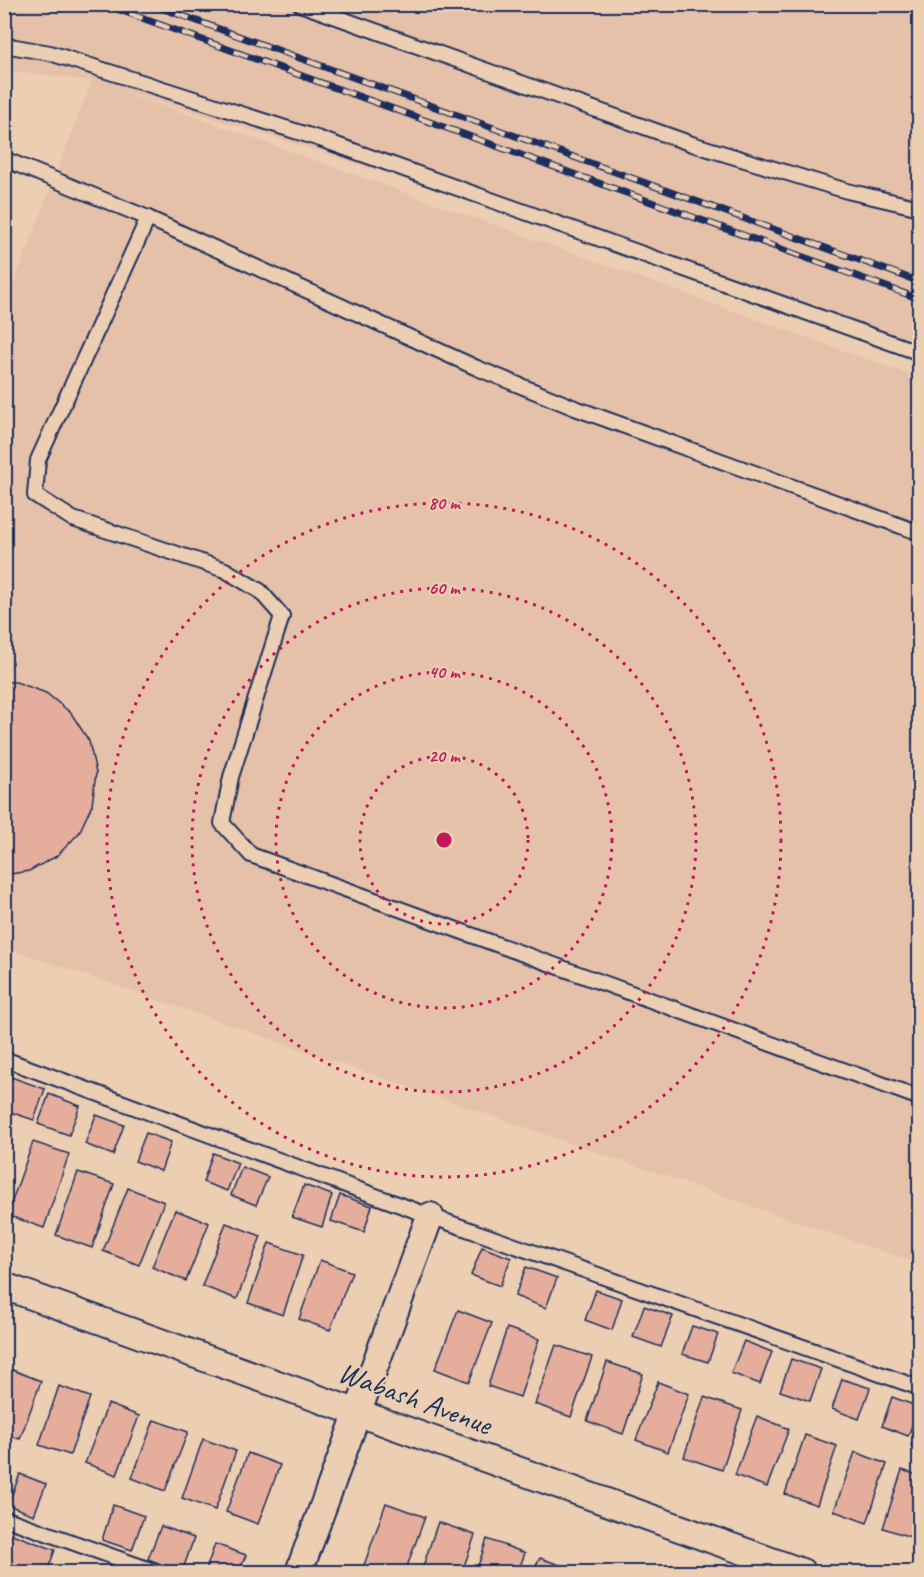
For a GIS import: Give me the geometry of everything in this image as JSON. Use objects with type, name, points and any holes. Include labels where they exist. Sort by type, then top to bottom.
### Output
[{"type":"street","points":[[298,1572],[430,1216]]},
{"type":"street","name":"Wabash Avenue","points":[[4,1286],[802,1572]]},
{"type":"lane","points":[[300,4],[692,144],[847,191],[920,208]]},
{"type":"lane","points":[[4,45],[50,53],[320,139],[920,353]]},
{"type":"lane","points":[[4,159],[148,218],[477,368],[575,408],[920,532]]},
{"type":"lane","points":[[148,218],[38,460],[35,495],[73,519],[225,570],[260,591],[282,616],[231,777],[222,823],[251,855],[920,1098]]},
{"type":"lane","points":[[4,1059],[430,1216],[920,1388]]},
{"type":"lane","points":[[4,1518],[156,1572]]},
{"type":"shaded area","points":[[5,5],[919,5],[919,359],[470,201],[112,87],[919,378],[919,1264],[5,947],[4,309],[92,81],[5,70]]},
{"type":"building","points":[[4,682],[16,682],[46,693],[71,713],[89,741],[96,773],[92,805],[79,833],[57,856],[29,871],[4,875]]},
{"type":"building","points":[[11,1077],[45,1089],[34,1120],[4,1110],[4,1095]]},
{"type":"building","points":[[49,1094],[80,1106],[69,1135],[38,1124]]},
{"type":"building","points":[[96,1115],[124,1125],[113,1155],[85,1144]]},
{"type":"building","points":[[146,1133],[171,1142],[161,1171],[135,1161]]},
{"type":"building","points":[[33,1142],[69,1154],[44,1228],[7,1215]]},
{"type":"building","points":[[213,1153],[238,1163],[227,1191],[203,1182]]},
{"type":"building","points":[[242,1167],[268,1177],[256,1205],[231,1195]]},
{"type":"building","points":[[78,1172],[114,1184],[92,1248],[56,1235]]},
{"type":"building","points":[[304,1185],[332,1195],[322,1227],[292,1217]]},
{"type":"building","points":[[128,1188],[164,1202],[139,1265],[103,1251]]},
{"type":"building","points":[[340,1195],[372,1206],[364,1232],[331,1221]]},
{"type":"building","points":[[175,1210],[209,1223],[186,1281],[152,1267]]},
{"type":"building","points":[[226,1223],[261,1236],[237,1299],[202,1286]]},
{"type":"building","points":[[269,1243],[303,1255],[283,1315],[248,1303]]},
{"type":"building","points":[[482,1247],[511,1258],[500,1286],[471,1275]]},
{"type":"building","points":[[320,1260],[352,1272],[330,1330],[299,1319]]},
{"type":"building","points":[[526,1267],[557,1278],[546,1308],[515,1296]]},
{"type":"building","points":[[596,1290],[622,1299],[612,1330],[585,1320]]},
{"type":"building","points":[[644,1306],[673,1316],[661,1347],[633,1337]]},
{"type":"building","points":[[458,1310],[492,1323],[469,1382],[435,1369]]},
{"type":"building","points":[[692,1326],[718,1334],[708,1362],[682,1354]]},
{"type":"building","points":[[507,1328],[539,1339],[520,1397],[488,1386]]},
{"type":"building","points":[[744,1341],[772,1352],[760,1384],[731,1373]]},
{"type":"building","points":[[556,1345],[592,1357],[571,1417],[535,1404]]},
{"type":"building","points":[[791,1359],[821,1369],[810,1401],[780,1391]]},
{"type":"building","points":[[607,1362],[643,1374],[623,1434],[587,1421]]},
{"type":"building","points":[[10,1369],[41,1381],[20,1439],[4,1434],[4,1383]]},
{"type":"building","points":[[842,1379],[870,1388],[859,1419],[832,1409]]},
{"type":"building","points":[[658,1382],[689,1394],[668,1452],[636,1440]]},
{"type":"building","points":[[59,1386],[90,1397],[70,1455],[39,1445]]},
{"type":"building","points":[[704,1397],[742,1410],[722,1470],[684,1457]]},
{"type":"building","points":[[892,1397],[919,1407],[908,1436],[882,1426]]},
{"type":"building","points":[[108,1404],[139,1416],[117,1475],[85,1463]]},
{"type":"building","points":[[757,1416],[789,1429],[767,1487],[735,1475]]},
{"type":"building","points":[[920,1419],[920,1449],[911,1446]]},
{"type":"building","points":[[154,1420],[188,1432],[165,1491],[132,1478]]},
{"type":"building","points":[[805,1435],[837,1446],[817,1505],[785,1494]]},
{"type":"building","points":[[203,1439],[236,1451],[215,1510],[182,1498]]},
{"type":"building","points":[[855,1452],[887,1464],[867,1523],[834,1511]]},
{"type":"building","points":[[248,1453],[280,1465],[258,1524],[226,1512]]},
{"type":"building","points":[[902,1470],[920,1476],[920,1540],[883,1528]]},
{"type":"building","points":[[20,1474],[46,1484],[34,1515],[8,1505]]},
{"type":"building","points":[[386,1503],[425,1517],[405,1572],[375,1572],[363,1568]]},
{"type":"building","points":[[113,1505],[144,1516],[132,1550],[102,1540]]},
{"type":"building","points":[[438,1522],[475,1535],[462,1572],[421,1572]]},
{"type":"building","points":[[161,1526],[194,1538],[182,1572],[148,1559]]},
{"type":"building","points":[[4,1531],[55,1550],[47,1572],[4,1572]]},
{"type":"building","points":[[487,1539],[525,1553],[518,1572],[476,1572]]},
{"type":"building","points":[[215,1544],[246,1555],[239,1572],[205,1572]]},
{"type":"building","points":[[540,1558],[574,1570],[574,1572],[533,1572]]},
{"type":"railway","points":[[103,4],[920,299]]},
{"type":"railway","points":[[150,4],[920,282]]}]
